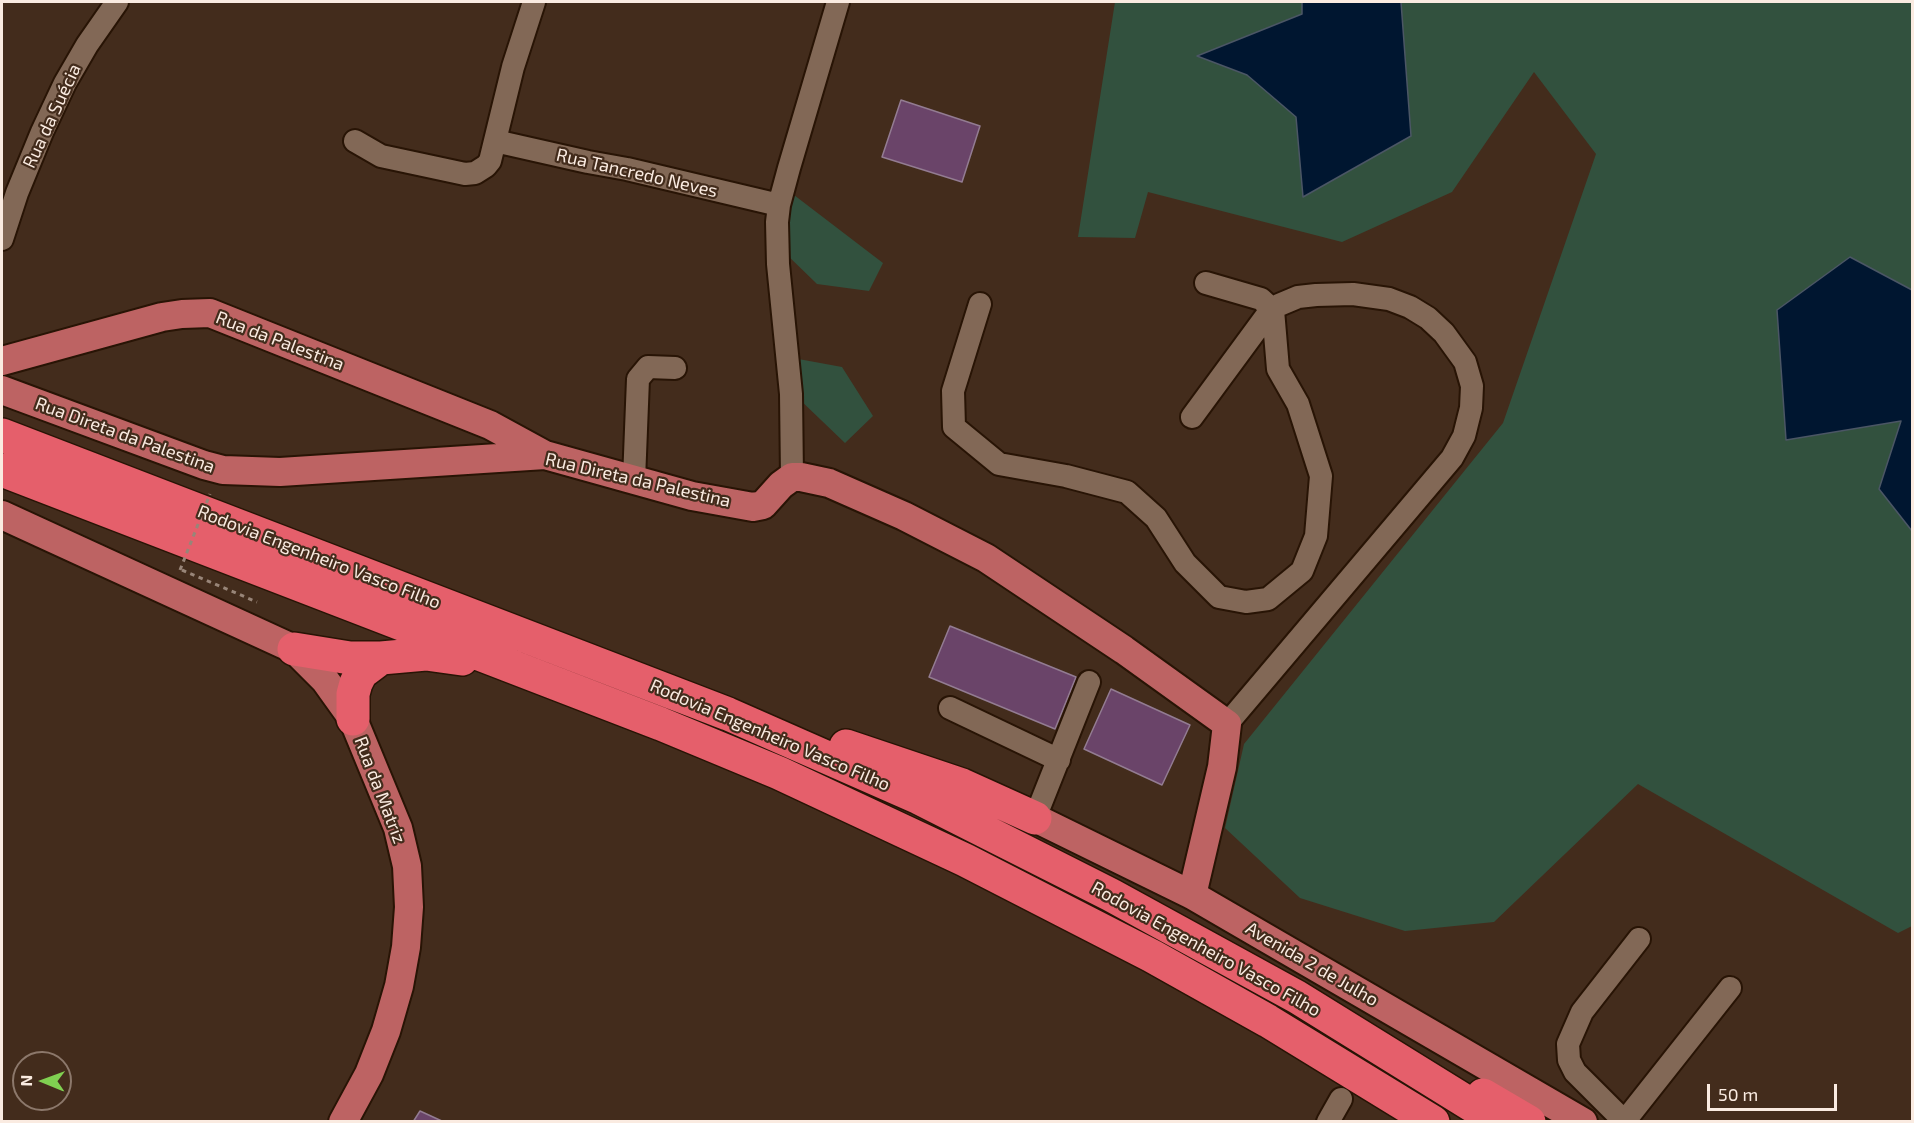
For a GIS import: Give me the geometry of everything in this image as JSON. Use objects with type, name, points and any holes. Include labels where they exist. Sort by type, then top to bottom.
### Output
[{"type":"highway","name":"Rodovia Engenheiro Vasco Filho","points":[[2,435],[728,714],[919,798],[1111,895],[1297,997],[1499,1122]]},
{"type":"highway","name":"Rodovia Engenheiro Vasco Filho","points":[[2,471],[628,712],[779,773],[965,860],[1152,956],[1258,1015],[1433,1122]]},
{"type":"highway","points":[[294,649],[343,657],[381,658],[426,654],[467,660],[590,706],[628,712]]},
{"type":"highway","points":[[353,719],[353,694],[356,683],[361,673],[381,658]]},
{"type":"highway","points":[[728,714],[864,751],[920,770],[962,785],[1035,819]]},
{"type":"highway","points":[[1404,1064],[1457,1080],[1529,1122]]},
{"type":"main road","name":"Rua da Palestina","points":[[2,361],[162,318],[182,314],[210,313],[490,425],[545,455]]},
{"type":"main road","name":"Rua Direta da Palestina","points":[[2,390],[204,465],[224,470],[280,472],[545,455],[692,496],[753,507],[763,505],[781,485],[792,477]]},
{"type":"main road","points":[[792,477],[829,483],[904,516],[986,558],[1124,650],[1227,724],[1222,767],[1192,895]]},
{"type":"main road","points":[[2,515],[294,649]]},
{"type":"main road","name":"Rua da Matriz","points":[[294,649],[325,680],[353,719],[398,828],[407,866],[409,907],[406,947],[399,986],[386,1031],[369,1074],[343,1122]]},
{"type":"main road","name":"Avenida 2 de Julho","points":[[1035,819],[1192,895],[1583,1122]]},
{"type":"street","name":"Rua da Suécia","points":[[2,239],[25,172],[65,83],[87,45],[117,2]]},
{"type":"street","points":[[355,141],[381,156],[465,174],[475,173],[486,166],[490,161],[513,67],[534,2]]},
{"type":"street","points":[[792,477],[792,394],[777,247],[779,205],[838,2]]},
{"type":"street","name":"Rua Tancredo Neves","points":[[495,141],[779,205]]},
{"type":"street","points":[[980,304],[953,391],[954,427],[999,464],[1066,476],[1128,492],[1156,518],[1185,563],[1219,597],[1246,602],[1268,599],[1302,571],[1316,536],[1321,476],[1298,404],[1278,369],[1273,310],[1261,298],[1206,283]]},
{"type":"street","points":[[1192,417],[1267,315],[1298,297],[1316,295],[1353,294],[1389,298],[1410,307],[1428,318],[1444,333],[1465,362],[1472,386],[1471,408],[1464,435],[1452,458],[1227,724]]},
{"type":"street","points":[[634,480],[638,379],[648,367],[675,368]]},
{"type":"street","points":[[1035,819],[1089,682]]},
{"type":"street","points":[[950,708],[1059,760]]},
{"type":"street","points":[[1639,939],[1582,1012],[1568,1044],[1569,1060],[1575,1072],[1624,1121],[1730,988]]},
{"type":"street","points":[[1328,1122],[1341,1099]]},
{"type":"path","points":[[210,494],[180,570],[257,602]]},
{"type":"green space","points":[[1115,2],[1912,2],[1912,926],[1898,933],[1638,784],[1494,922],[1405,931],[1300,898],[1225,828],[1244,744],[1503,423],[1596,154],[1534,72],[1452,192],[1342,242],[1148,192],[1135,238],[1078,237]]},
{"type":"green space","points":[[794,195],[883,263],[869,291],[817,284],[783,251]]},
{"type":"green space","points":[[793,358],[842,367],[873,416],[845,443],[797,397]]},
{"type":"water","points":[[1302,2],[1401,2],[1411,136],[1303,197],[1296,117],[1247,75],[1197,56],[1302,14]]},
{"type":"water","points":[[1850,257],[1912,290],[1912,531],[1879,489],[1901,421],[1786,440],[1777,310]]},
{"type":"building","points":[[901,100],[980,126],[962,182],[882,157]]},
{"type":"building","points":[[950,626],[1076,677],[1055,729],[929,677]]},
{"type":"building","points":[[1111,689],[1190,725],[1162,785],[1084,749]]},
{"type":"building","points":[[420,1111],[444,1122],[413,1122]]}]
